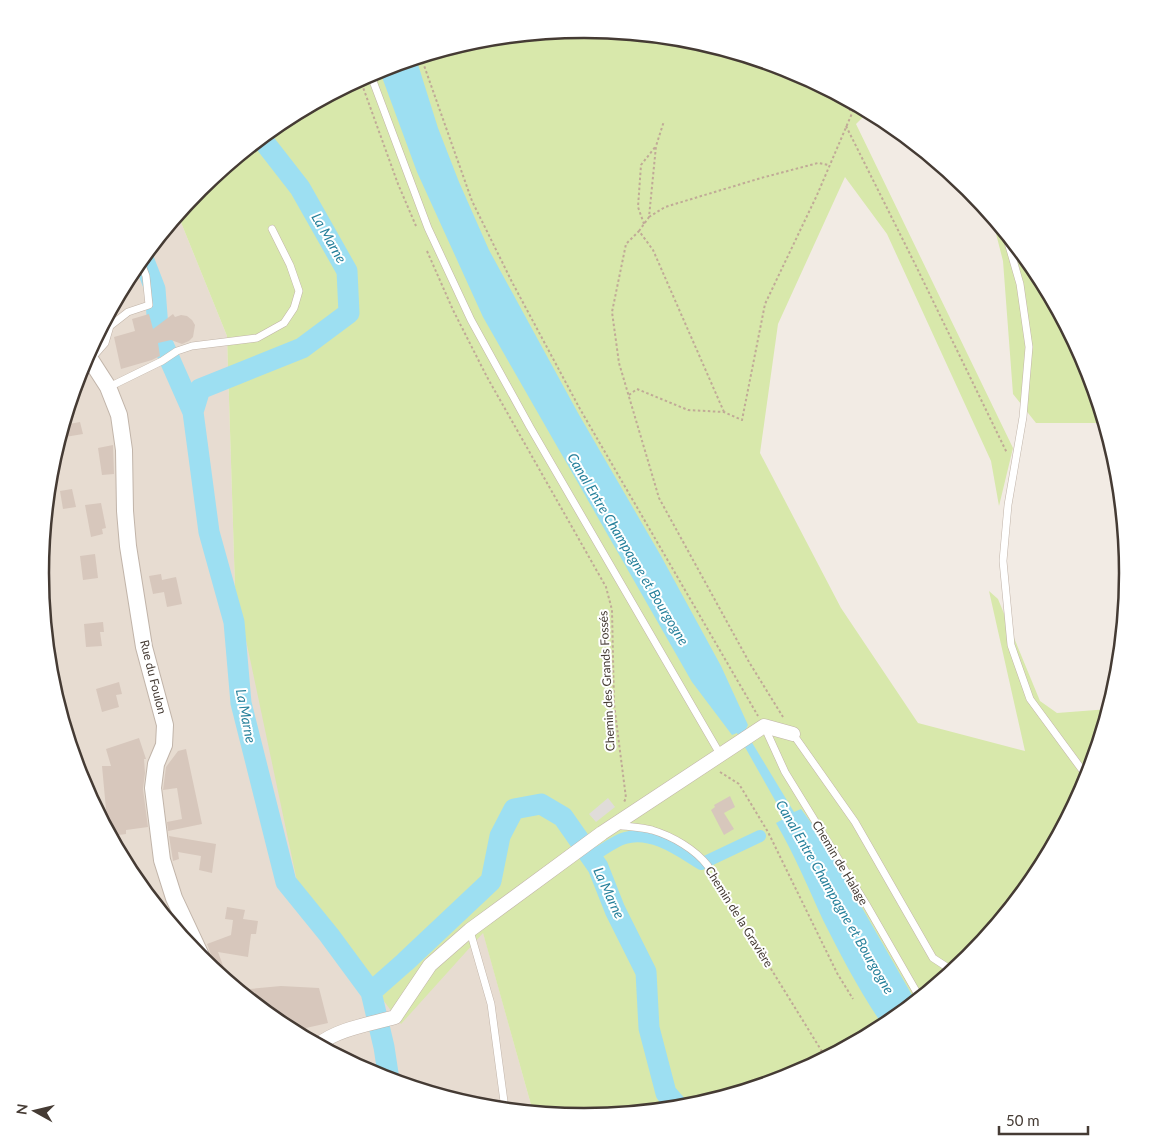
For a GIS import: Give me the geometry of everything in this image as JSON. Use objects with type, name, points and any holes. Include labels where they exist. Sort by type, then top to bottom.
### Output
[{"type":"street","name":"Rue du Foulon","points":[[92,364],[108,387],[119,416],[124,450],[124,511],[128,546],[144,647],[165,725],[164,745],[156,764],[153,788],[162,860],[174,898],[192,937]]},
{"type":"street","points":[[323,1040],[395,1017],[430,965],[470,930],[614,824],[725,750],[758,729],[793,734]]},
{"type":"lane","points":[[373,81],[428,228],[471,320],[530,427],[725,750]]},
{"type":"lane","points":[[108,387],[162,361],[178,351],[192,346],[257,338],[284,323],[294,308],[299,291],[290,265],[272,229]]},
{"type":"lane","points":[[1010,248],[1020,284],[1029,347],[1023,417],[1008,505],[1003,561],[1011,644],[1030,699],[1082,770]]},
{"type":"lane","points":[[98,349],[105,343],[110,326],[128,312],[149,305],[143,269]]},
{"type":"lane","name":"Chemin de Halage","points":[[758,729],[866,904],[917,993]]},
{"type":"lane","points":[[793,734],[855,822],[932,958],[947,967]]},
{"type":"lane","name":"Chemin de la Gravière","points":[[614,824],[652,830],[697,854],[705,863]]},
{"type":"lane","points":[[470,930],[491,1004],[504,1102]]},
{"type":"path","points":[[423,63],[472,201],[512,282],[580,409],[758,729]]},
{"type":"path","points":[[849,107],[851,114]]},
{"type":"path","points":[[629,395],[637,389],[688,410],[724,412],[742,420],[765,304],[817,195],[853,110]]},
{"type":"path","points":[[649,217],[656,146],[664,122]]},
{"type":"path","points":[[846,126],[1014,469]]},
{"type":"path","points":[[644,224],[638,207],[641,165],[656,146]]},
{"type":"path","points":[[793,734],[749,662],[659,498],[620,363],[612,312],[626,244],[649,217],[665,207],[761,178],[818,163],[829,165]]},
{"type":"path","points":[[639,231],[653,250],[724,412]]},
{"type":"path","name":"Chemin des Grands Fossés","points":[[595,567],[606,587],[612,610],[614,704],[626,798],[614,824]]},
{"type":"path","points":[[708,763],[739,784],[752,805],[768,832],[837,973],[853,999]]},
{"type":"path","name":"Chemin de la Gravière","points":[[705,863],[822,1052]]},
{"type":"shaded area","points":[[181,222],[227,336],[235,588],[483,932],[531,1105],[480,1098],[446,1090],[380,1068],[317,1037],[259,998],[231,976],[206,952],[160,899],[139,871],[121,841],[104,810],[90,778],[67,712],[59,677],[50,608],[50,538],[59,469],[77,401],[104,336],[139,275]]},
{"type":"shaded area","points":[[608,798],[615,807],[596,822],[589,814]]},
{"type":"green space","points":[[584,38],[654,42],[689,48],[757,66],[821,93],[864,116],[856,124],[1013,448],[999,506],[991,461],[887,234],[845,177],[778,324],[760,453],[841,608],[918,723],[1025,751],[989,591],[998,599],[1040,701],[1057,713],[1103,709],[1092,745],[1065,810],[1030,871],[987,926],[963,952],[938,976],[882,1018],[852,1037],[789,1068],[723,1090],[654,1104],[620,1107],[584,1108],[531,1105],[483,933],[401,1024],[298,886],[235,588],[227,336],[181,222],[231,170],[287,128],[317,109],[348,93],[412,66],[480,48],[515,42]]},
{"type":"green space","points":[[995,230],[1030,275],[1065,336],[1092,401],[1099,423],[1036,423],[1013,394],[1003,261]]},
{"type":"water","name":"Canal Entre Champagne et Bourgogne","points":[[418,64],[438,128],[489,250],[578,413],[661,556],[721,666],[748,725],[745,731],[794,812],[801,809],[821,836],[913,996],[879,1020],[852,975],[823,920],[776,823],[785,818],[737,733],[732,735],[692,682],[483,317],[417,172],[382,77]]},
{"type":"building","points":[[149,314],[153,329],[173,314],[175,317],[187,316],[195,325],[193,337],[182,344],[171,340],[158,343],[160,356],[121,369],[114,337],[135,331],[132,319]]},
{"type":"building","points":[[80,422],[83,434],[66,437],[70,424]]},
{"type":"building","points":[[113,445],[114,474],[102,475],[98,448]]},
{"type":"building","points":[[72,489],[76,507],[63,509],[60,491]]},
{"type":"building","points":[[101,503],[106,528],[102,529],[103,534],[91,537],[85,505]]},
{"type":"building","points":[[95,554],[98,578],[83,580],[80,556]]},
{"type":"building","points":[[161,574],[162,580],[176,577],[182,604],[167,607],[164,592],[153,594],[149,576]]},
{"type":"building","points":[[103,622],[104,632],[100,632],[102,646],[86,647],[84,624]]},
{"type":"building","points":[[119,682],[122,694],[116,695],[119,707],[102,712],[96,689]]},
{"type":"building","points":[[139,738],[146,759],[144,759],[143,789],[148,827],[126,830],[126,834],[118,835],[106,815],[102,766],[111,766],[106,749]]},
{"type":"building","points":[[186,749],[202,824],[168,831],[167,822],[182,819],[177,788],[163,790],[166,767],[178,751]]},
{"type":"building","points":[[730,796],[735,807],[724,813],[734,829],[724,835],[711,810],[715,807],[714,805]]},
{"type":"building","points":[[169,836],[216,844],[212,873],[199,870],[201,856],[178,852],[179,859],[173,861]]},
{"type":"building","points":[[227,907],[245,910],[243,919],[258,921],[256,934],[251,934],[248,957],[218,952],[225,970],[212,958],[207,944],[231,935],[233,920],[225,919]]},
{"type":"building","points":[[281,986],[319,988],[328,1023],[306,1028],[307,1030],[259,998],[250,989]]},
{"type":"waterway","name":"La Marne","points":[[265,144],[300,188],[347,271],[349,313],[302,348],[200,389],[193,412],[209,532],[234,622],[241,703],[286,882],[329,935],[371,992],[491,881],[500,836],[514,809],[541,804],[563,817],[598,867],[615,910],[646,972],[649,1028],[666,1093],[673,1101]]},
{"type":"waterway","name":"La Marne","points":[[146,266],[155,289],[158,328]]},
{"type":"waterway","name":"La Marne","points":[[162,342],[193,412]]},
{"type":"waterway","points":[[591,857],[621,839],[635,836],[655,839],[665,843],[701,864],[760,836]]},
{"type":"waterway","name":"La Marne","points":[[371,992],[388,1071]]}]
